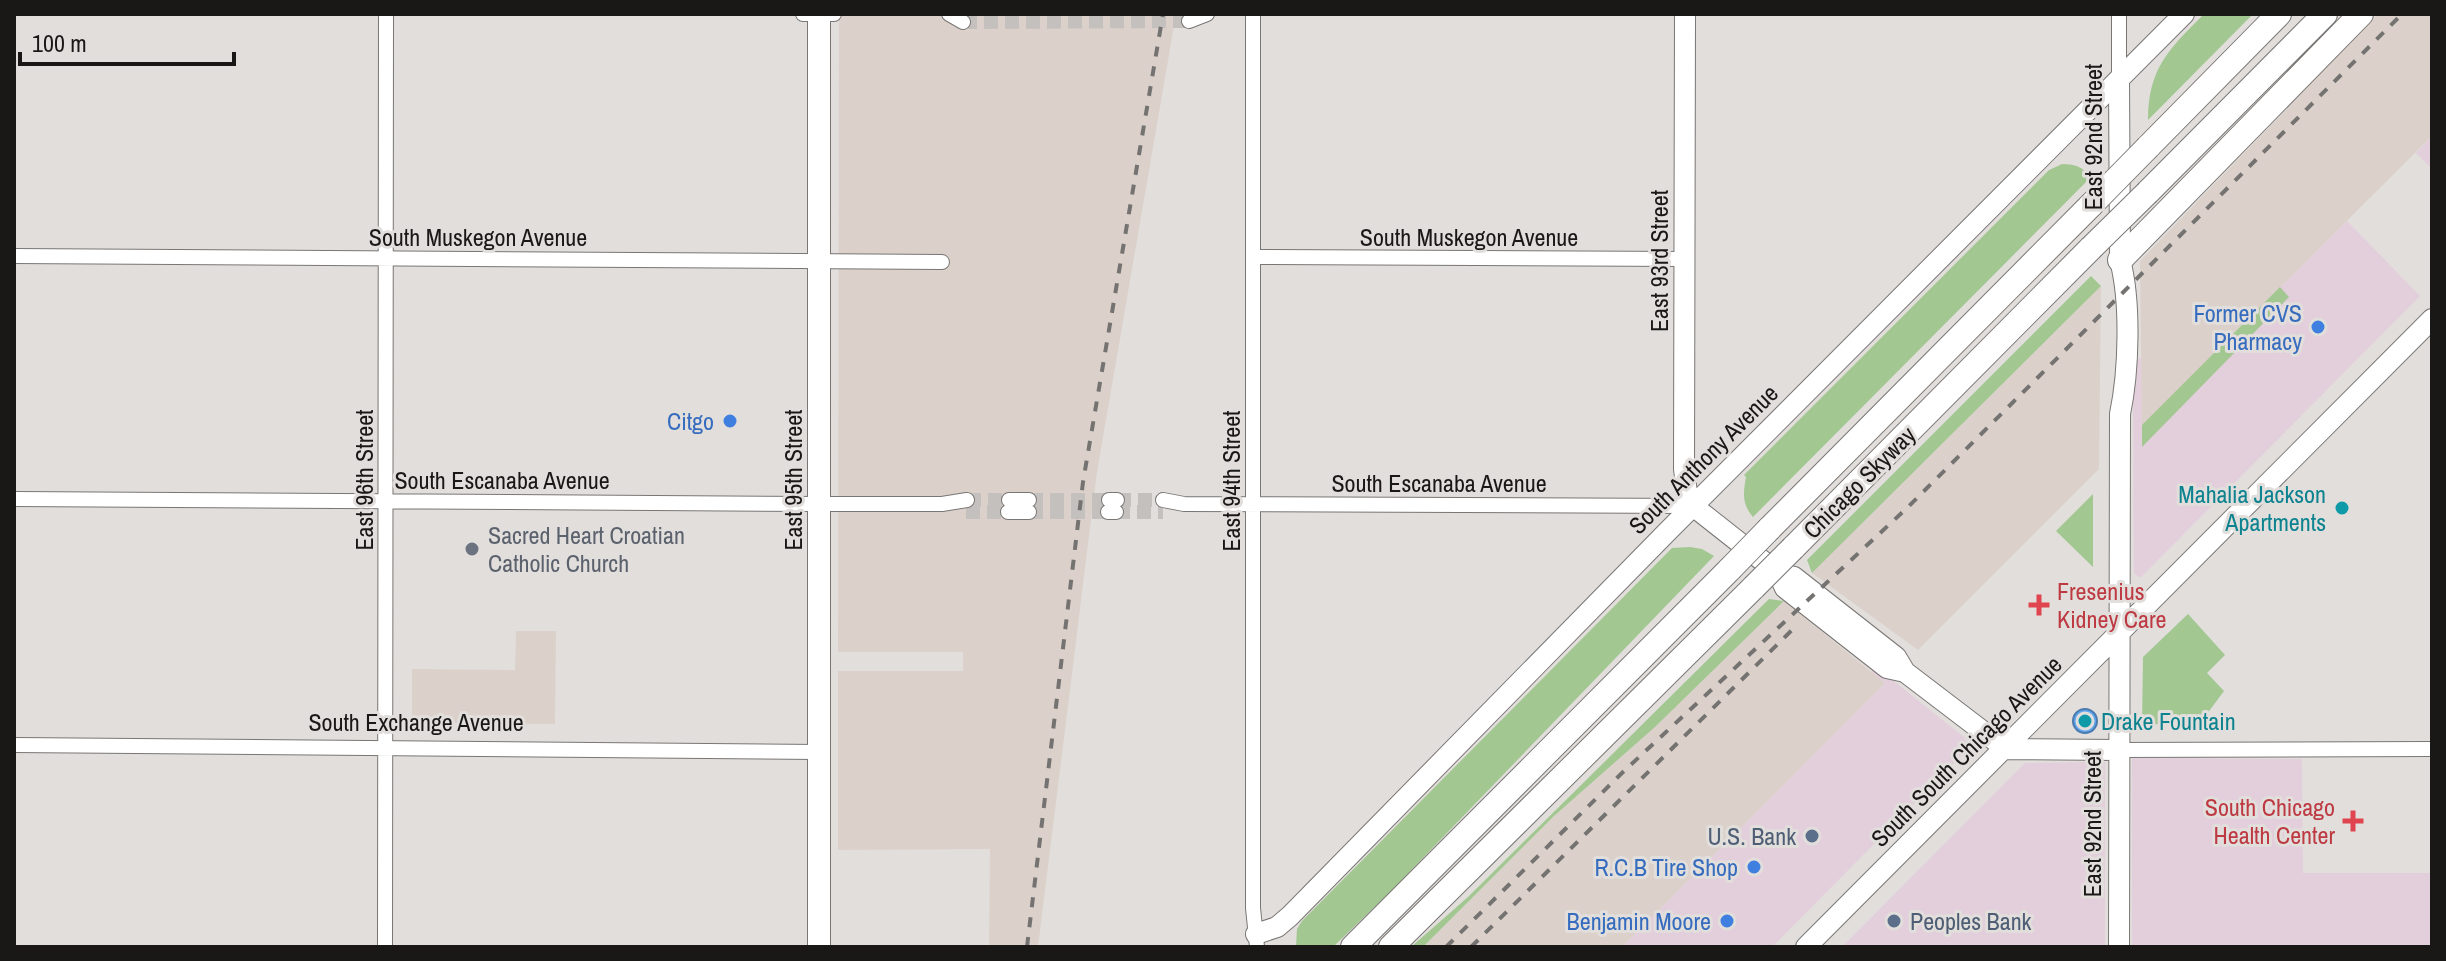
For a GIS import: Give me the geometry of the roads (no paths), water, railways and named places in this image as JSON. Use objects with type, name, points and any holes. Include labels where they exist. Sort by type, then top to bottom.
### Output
[{"type":"highway","name":"Chicago Skyway","points":[[1353,947],[2279,14]]},
{"type":"highway","name":"Chicago Skyway","points":[[1391,947],[2325,14]]},
{"type":"highway","points":[[2120,260],[2361,14]]},
{"type":"main road","name":"East 95th Street","points":[[819,14],[819,947]]},
{"type":"street","name":"East 96th Street","points":[[385,947],[386,14]]},
{"type":"street","points":[[803,14],[834,14]]},
{"type":"street","points":[[949,14],[963,22]]},
{"type":"street","points":[[1189,21],[1207,14]]},
{"type":"street","name":"East 94th Street","points":[[1253,14],[1253,908],[1256,941]]},
{"type":"street","name":"East 93rd Street","points":[[1685,14],[1684,469],[1687,493],[1693,506]]},
{"type":"street","name":"East 92nd Street","points":[[2119,14],[2120,260],[2126,282],[2125,387],[2120,414],[2119,947]]},
{"type":"street","name":"South Anthony Avenue","points":[[1256,941],[1290,916],[2184,14]]},
{"type":"street","name":"South Muskegon Avenue","points":[[14,256],[942,262]]},
{"type":"street","name":"South Muskegon Avenue","points":[[1253,257],[1685,259]]},
{"type":"street","name":"South South Chicago Avenue","points":[[1806,947],[2432,319]]},
{"type":"street","name":"South Escanaba Avenue","points":[[14,499],[966,506]]},
{"type":"street","points":[[1008,506],[1029,506]]},
{"type":"street","name":"South Escanaba Avenue","points":[[1163,506],[1693,506]]},
{"type":"street","points":[[1693,506],[1778,573],[1794,577],[1806,586],[1896,657],[1905,672],[2006,749],[2432,749]]},
{"type":"street","name":"South Exchange Avenue","points":[[14,745],[818,752]]},
{"type":"water","name":"Drake Fountain","points":[[2080,709],[2090,709],[2097,716],[2097,726],[2090,733],[2080,733],[2073,726],[2073,716]]},
{"type":"tunnel","points":[[963,22],[1189,21]]},
{"type":"tunnel","points":[[967,500],[1009,500]]},
{"type":"tunnel","points":[[1029,500],[1109,500]]},
{"type":"tunnel","points":[[1117,500],[1163,500]]},
{"type":"tunnel","points":[[966,512],[1008,512]]},
{"type":"tunnel","points":[[1029,512],[1108,512]]},
{"type":"tunnel","points":[[1116,512],[1163,512]]},
{"type":"railway","points":[[1027,947],[1083,482],[1163,14]]},
{"type":"railway","points":[[1446,947],[1623,772],[1907,508],[2402,14]]},
{"type":"railway","points":[[1471,947],[1793,629]]},
{"type":"place","name":"Former CVS Pharmacy","points":[[2318,327]]},
{"type":"place","name":"Citgo","points":[[730,421]]},
{"type":"place","name":"Mahalia Jackson Apartments","points":[[2342,508]]},
{"type":"place","name":"Sacred Heart Croatian Catholic Church","points":[[472,549]]},
{"type":"place","name":"Fresenius Kidney Care","points":[[2039,605]]},
{"type":"place","name":"Drake Fountain","points":[[2085,721]]},
{"type":"place","name":"South Chicago Health Center","points":[[2353,821]]},
{"type":"place","name":"U.S. Bank","points":[[1812,836]]},
{"type":"place","name":"R.C.B Tire Shop","points":[[1754,867]]},
{"type":"place","name":"Benjamin Moore","points":[[1727,921]]},
{"type":"place","name":"Peoples Bank","points":[[1894,921]]}]
